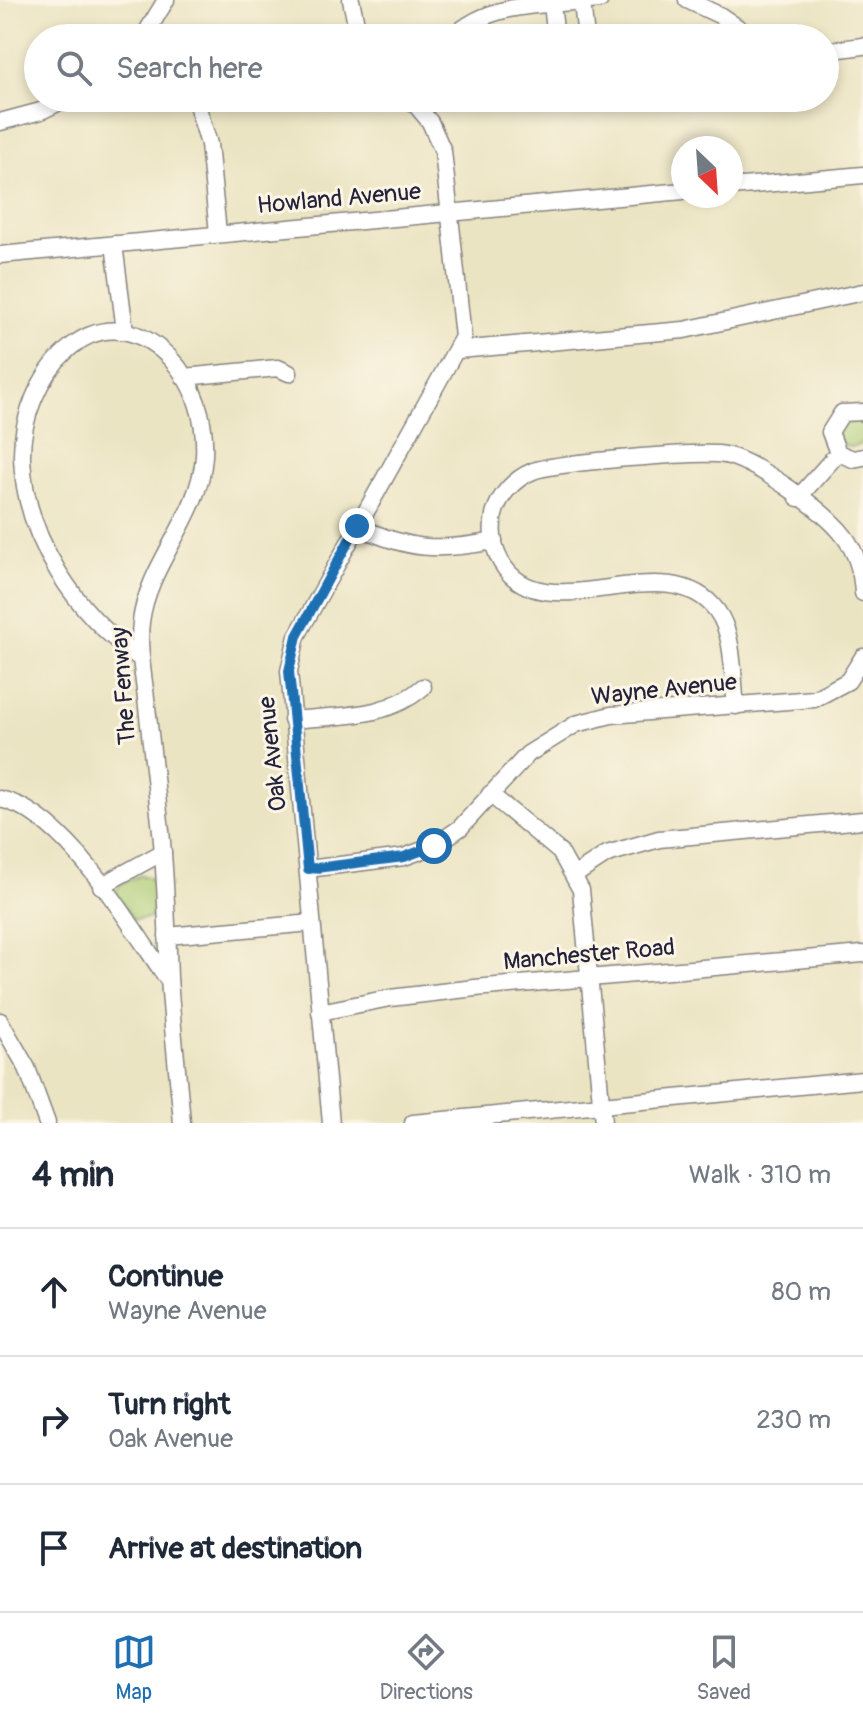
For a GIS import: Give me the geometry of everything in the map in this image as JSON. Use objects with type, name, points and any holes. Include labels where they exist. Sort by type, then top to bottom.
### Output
[{"type":"street","points":[[153,24],[166,0]]},
{"type":"street","points":[[351,0],[356,24]]},
{"type":"street","points":[[472,24],[488,13],[600,0]]},
{"type":"street","points":[[687,0],[733,24]]},
{"type":"street","points":[[582,2],[584,24]]},
{"type":"street","points":[[552,5],[554,24]]},
{"type":"street","points":[[839,49],[863,46]]},
{"type":"street","points":[[0,122],[37,112]]},
{"type":"street","points":[[199,112],[209,144],[218,233]]},
{"type":"street","name":"Oak Avenue","points":[[331,1123],[289,671],[297,636],[463,337],[443,151],[437,135],[420,112]]},
{"type":"street","points":[[743,186],[863,175]]},
{"type":"street","name":"Howland Avenue","points":[[0,255],[671,192]]},
{"type":"street","points":[[114,244],[125,331],[107,331],[79,340],[54,363],[30,407],[22,456],[38,531],[61,578],[94,619],[141,659]]},
{"type":"street","points":[[458,350],[684,330],[863,292]]},
{"type":"street","name":"The Fenway","points":[[125,331],[161,349],[184,377],[202,422],[204,459],[195,496],[146,599],[141,624],[141,659],[163,852],[182,1123]]},
{"type":"street","points":[[184,377],[278,368],[289,373]]},
{"type":"street","points":[[863,412],[842,413],[832,424],[830,440],[838,453],[853,459],[863,457]]},
{"type":"street","points":[[798,498],[838,453]]},
{"type":"street","points":[[736,706],[728,636],[717,612],[699,594],[664,584],[538,590],[514,578],[505,568],[494,541],[493,518],[504,493],[520,478],[542,468],[722,454],[752,465],[798,498],[845,538],[862,580],[863,593]]},
{"type":"street","points":[[357,526],[392,542],[417,548],[454,549],[494,541]]},
{"type":"street","name":"Wayne Avenue","points":[[308,869],[419,852],[447,838],[528,754],[576,724],[611,715],[736,706],[827,695],[848,681],[863,657]]},
{"type":"street","points":[[292,720],[380,711],[408,700],[423,687]]},
{"type":"street","points":[[490,794],[560,852],[575,875],[583,905],[603,1123]]},
{"type":"street","points":[[0,799],[22,806],[51,824],[170,981]]},
{"type":"street","points":[[575,875],[607,854],[659,839],[863,820]]},
{"type":"street","points":[[101,886],[163,852]]},
{"type":"street","points":[[167,936],[312,923]]},
{"type":"street","name":"Manchester Road","points":[[320,1012],[390,998],[863,954]]},
{"type":"street","points":[[0,1021],[27,1068],[47,1123]]},
{"type":"street","points":[[413,1123],[863,1080]]},
{"type":"green space","points":[[851,419],[861,423],[864,438],[861,443],[851,447],[841,443],[837,433],[841,423]]},
{"type":"green space","points":[[141,875],[150,878],[155,904],[150,918],[133,920],[116,893],[120,884]]},
{"type":"route","points":[[357,526],[297,636],[289,671],[288,691],[308,869],[404,857],[434,846]]}]
